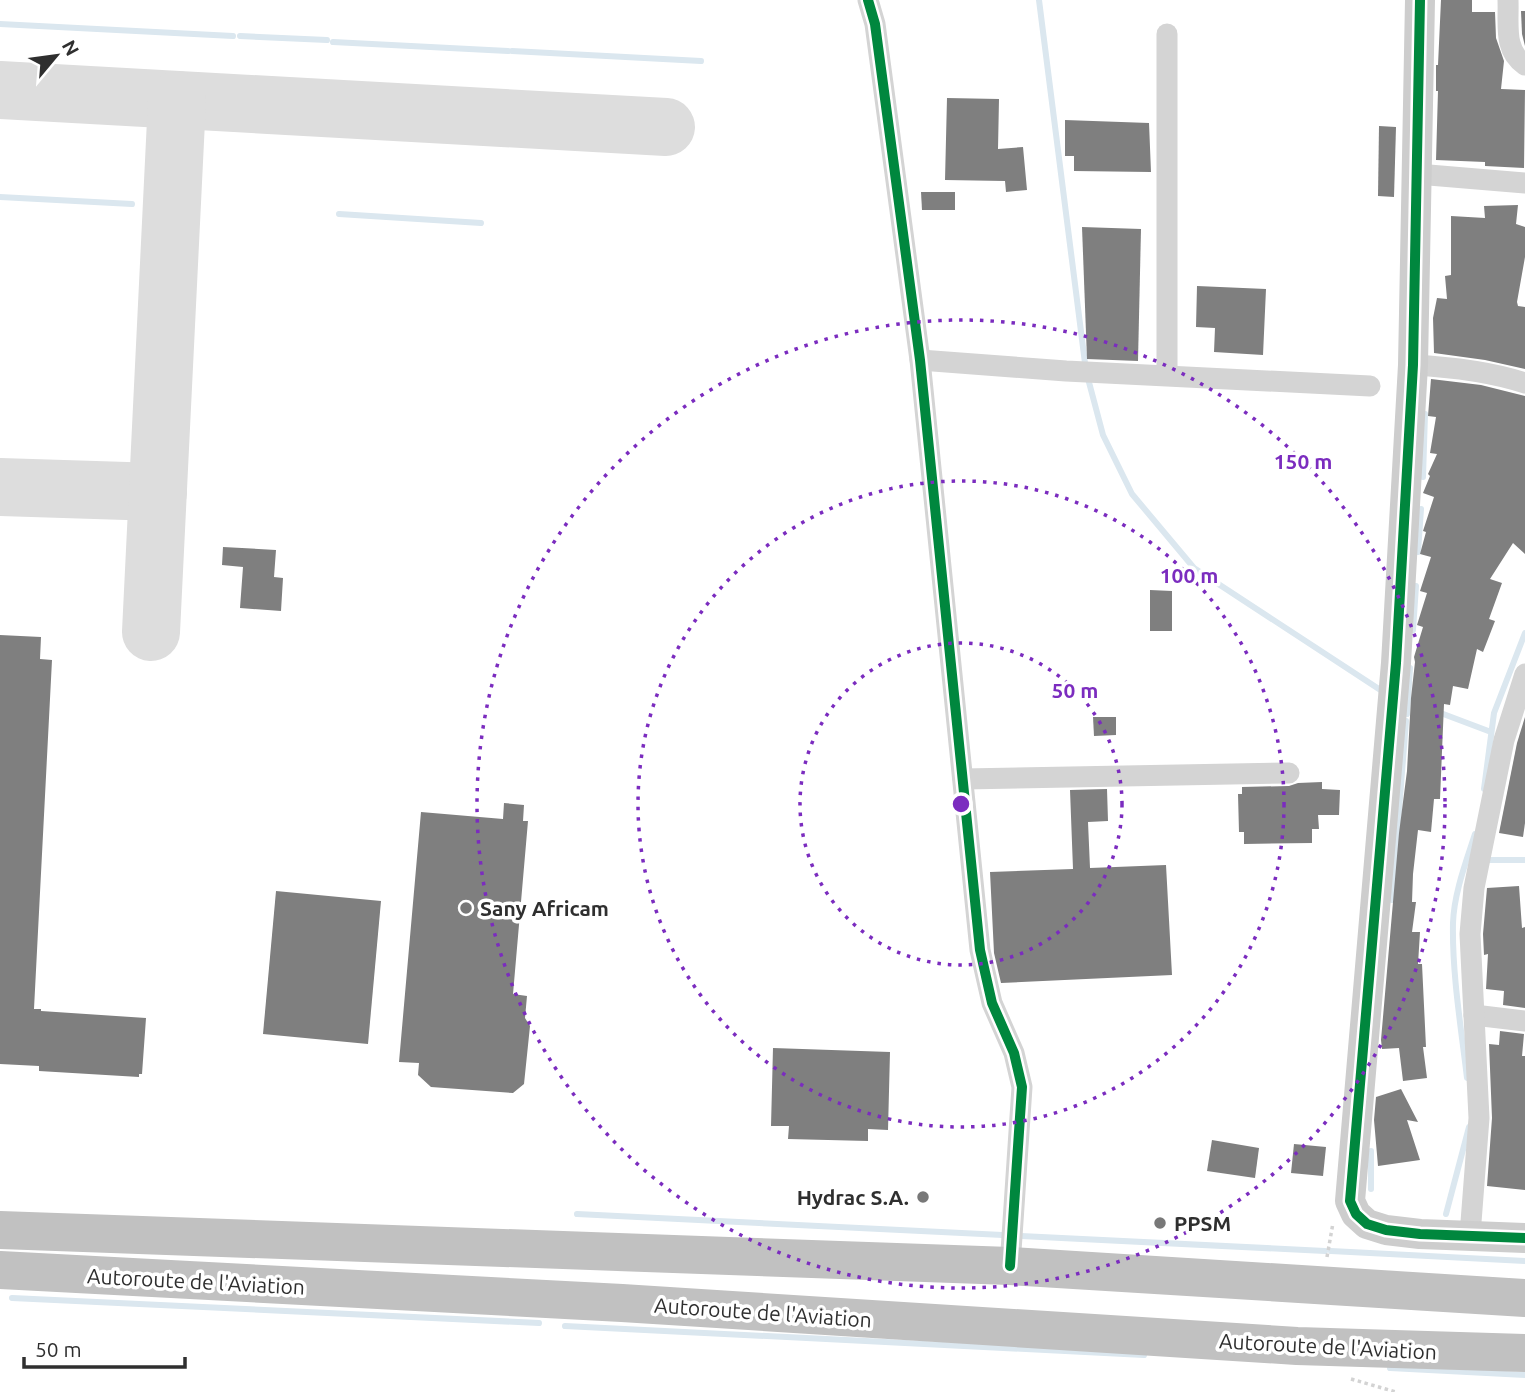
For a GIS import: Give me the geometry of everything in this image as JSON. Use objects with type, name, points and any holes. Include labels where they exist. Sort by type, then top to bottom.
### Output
[{"type":"highway","name":"Autoroute de l'Aviation","points":[[0,1230],[1010,1266],[1525,1298]]},
{"type":"highway","name":"Autoroute de l'Aviation","points":[[0,1270],[622,1303],[1297,1346],[1525,1353]]},
{"type":"street","points":[[868,0],[875,24],[920,360],[980,950],[992,1003],[1014,1053],[1022,1087],[1010,1266]]},
{"type":"street","points":[[1420,0],[1413,365],[1396,663],[1350,1200],[1356,1214],[1367,1224],[1386,1230],[1525,1238]]},
{"type":"street","points":[[1508,0],[1509,47],[1514,58],[1525,65]]},
{"type":"street","points":[[1167,34],[1167,375]]},
{"type":"street","points":[[1417,174],[1525,183]]},
{"type":"street","points":[[920,360],[1066,371],[1370,386]]},
{"type":"street","points":[[1413,365],[1469,370],[1525,383]]},
{"type":"street","points":[[1470,1236],[1479,1118],[1470,934],[1474,888],[1504,740],[1525,674]]},
{"type":"street","points":[[963,779],[1289,773]]},
{"type":"street","points":[[1474,1015],[1525,1021]]},
{"type":"path","points":[[1327,1251],[1334,1216]]},
{"type":"path","points":[[1362,1382],[1396,1392]]},
{"type":"building","points":[[1441,0],[1472,0],[1472,12],[1495,12],[1496,38],[1504,61],[1501,89],[1525,90],[1524,168],[1485,166],[1485,162],[1436,160],[1436,65]]},
{"type":"building","points":[[1521,11],[1525,11],[1525,46],[1522,34]]},
{"type":"building","points":[[947,98],[999,99],[998,149],[1023,147],[1027,190],[1006,192],[1005,181],[945,180]]},
{"type":"building","points":[[1065,120],[1149,123],[1151,172],[1074,171],[1074,156],[1065,156]]},
{"type":"building","points":[[1379,126],[1396,127],[1394,197],[1378,196]]},
{"type":"building","points":[[921,192],[955,192],[955,210],[922,210]]},
{"type":"building","points":[[1518,205],[1516,224],[1525,227],[1525,257],[1517,302],[1518,306],[1525,307],[1525,369],[1434,353],[1433,318],[1437,298],[1447,299],[1445,276],[1451,275],[1451,216],[1485,218],[1484,206]]},
{"type":"building","points":[[1082,227],[1141,229],[1138,361],[1087,359]]},
{"type":"building","points":[[1197,286],[1266,289],[1263,355],[1214,352],[1215,328],[1196,327]]},
{"type":"building","points":[[1431,379],[1481,385],[1525,396],[1525,554],[1513,543],[1490,579],[1502,583],[1489,619],[1495,621],[1483,652],[1477,649],[1468,689],[1453,686],[1450,705],[1444,704],[1440,799],[1434,799],[1431,832],[1418,830],[1413,874],[1412,902],[1416,902],[1412,932],[1420,932],[1418,964],[1422,964],[1426,1047],[1423,1047],[1427,1078],[1403,1081],[1399,1048],[1382,1049],[1381,1040],[1407,771],[1414,657],[1423,627],[1417,625],[1427,593],[1420,591],[1431,557],[1420,554],[1426,532],[1423,531],[1434,497],[1423,493],[1437,454],[1430,453],[1436,417],[1428,416]]},
{"type":"building","points":[[223,547],[276,550],[274,577],[283,578],[281,611],[240,608],[243,567],[222,565]]},
{"type":"building","points":[[1150,590],[1172,591],[1172,631],[1150,631]]},
{"type":"building","points":[[0,635],[41,637],[40,659],[52,660],[34,1009],[146,1018],[142,1074],[139,1074],[139,1077],[39,1071],[39,1066],[0,1064]]},
{"type":"building","points":[[1093,717],[1116,717],[1116,735],[1094,736]]},
{"type":"building","points":[[1525,717],[1523,837],[1499,833],[1517,743]]},
{"type":"building","points":[[1322,782],[1322,789],[1340,790],[1339,815],[1318,815],[1319,829],[1312,829],[1312,843],[1244,844],[1244,832],[1239,832],[1238,794],[1242,794],[1242,787]]},
{"type":"building","points":[[1107,789],[1108,821],[1088,822],[1090,868],[1166,865],[1172,975],[1001,983],[994,953],[990,872],[1073,869],[1070,790]]},
{"type":"building","name":"Sany Africam","points":[[504,803],[524,805],[523,821],[528,821],[513,994],[527,996],[525,1018],[530,1026],[524,1084],[513,1093],[431,1087],[418,1075],[419,1063],[399,1062],[421,812],[503,819]]},
{"type":"building","points":[[1519,886],[1522,928],[1525,927],[1525,1008],[1503,1005],[1504,991],[1486,989],[1488,954],[1484,955],[1487,888]]},
{"type":"building","points":[[276,891],[381,901],[368,1044],[263,1034]]},
{"type":"building","points":[[1500,1031],[1524,1034],[1522,1056],[1525,1056],[1525,1190],[1487,1186],[1492,1118],[1489,1044],[1499,1045]]},
{"type":"building","points":[[773,1048],[890,1052],[888,1130],[868,1129],[868,1141],[788,1139],[789,1126],[771,1126]]},
{"type":"building","points":[[1401,1089],[1418,1122],[1407,1120],[1420,1160],[1378,1166],[1374,1120],[1376,1097]]},
{"type":"building","points":[[1212,1140],[1259,1148],[1255,1178],[1207,1171]]},
{"type":"building","points":[[1294,1144],[1326,1147],[1323,1176],[1291,1173]]},
{"type":"waterway","points":[[1039,0],[1086,371],[1103,435],[1132,494],[1194,568],[1385,693]]},
{"type":"waterway","points":[[0,24],[233,36]]},
{"type":"waterway","points":[[240,36],[327,40]]},
{"type":"waterway","points":[[333,42],[508,51]]},
{"type":"waterway","points":[[512,51],[701,61]]},
{"type":"waterway","points":[[0,197],[132,204]]},
{"type":"waterway","points":[[339,214],[481,223]]},
{"type":"waterway","points":[[1423,477],[1425,414]]},
{"type":"waterway","points":[[1418,552],[1421,509]]},
{"type":"waterway","points":[[1413,630],[1416,586]]},
{"type":"waterway","points":[[1484,789],[1494,713],[1525,633]]},
{"type":"waterway","points":[[1407,714],[1410,668]]},
{"type":"waterway","points":[[1438,712],[1491,732]]},
{"type":"waterway","points":[[1392,900],[1406,721]]},
{"type":"waterway","points":[[1467,1078],[1455,981],[1453,923],[1458,889],[1475,834]]},
{"type":"waterway","points":[[1482,860],[1525,860]]},
{"type":"waterway","points":[[1446,1214],[1469,1127]]},
{"type":"waterway","points":[[1371,1151],[1371,1189]]},
{"type":"waterway","points":[[577,1214],[1325,1251]]},
{"type":"waterway","points":[[1331,1251],[1525,1261]]},
{"type":"waterway","points":[[12,1298],[539,1323]]},
{"type":"waterway","points":[[565,1326],[1144,1355]]},
{"type":"waterway","points":[[1390,1368],[1525,1375]]},
{"type":"taxiway","points":[[0,90],[666,127]]},
{"type":"taxiway","points":[[151,632],[177,100]]},
{"type":"taxiway","points":[[0,487],[158,492]]},
{"type":"cycle path","points":[[868,0],[875,24],[920,360],[980,950],[992,1003],[1014,1053],[1022,1087],[1010,1266]]},
{"type":"cycle path","points":[[1420,0],[1413,365],[1396,663],[1350,1201],[1356,1214],[1367,1224],[1386,1230],[1525,1238]]},
{"type":"place","name":"Sany Africam","points":[[466,908]]},
{"type":"place","name":"Hydrac S.A.","points":[[923,1197]]},
{"type":"place","name":"PPSM","points":[[1160,1223]]}]
